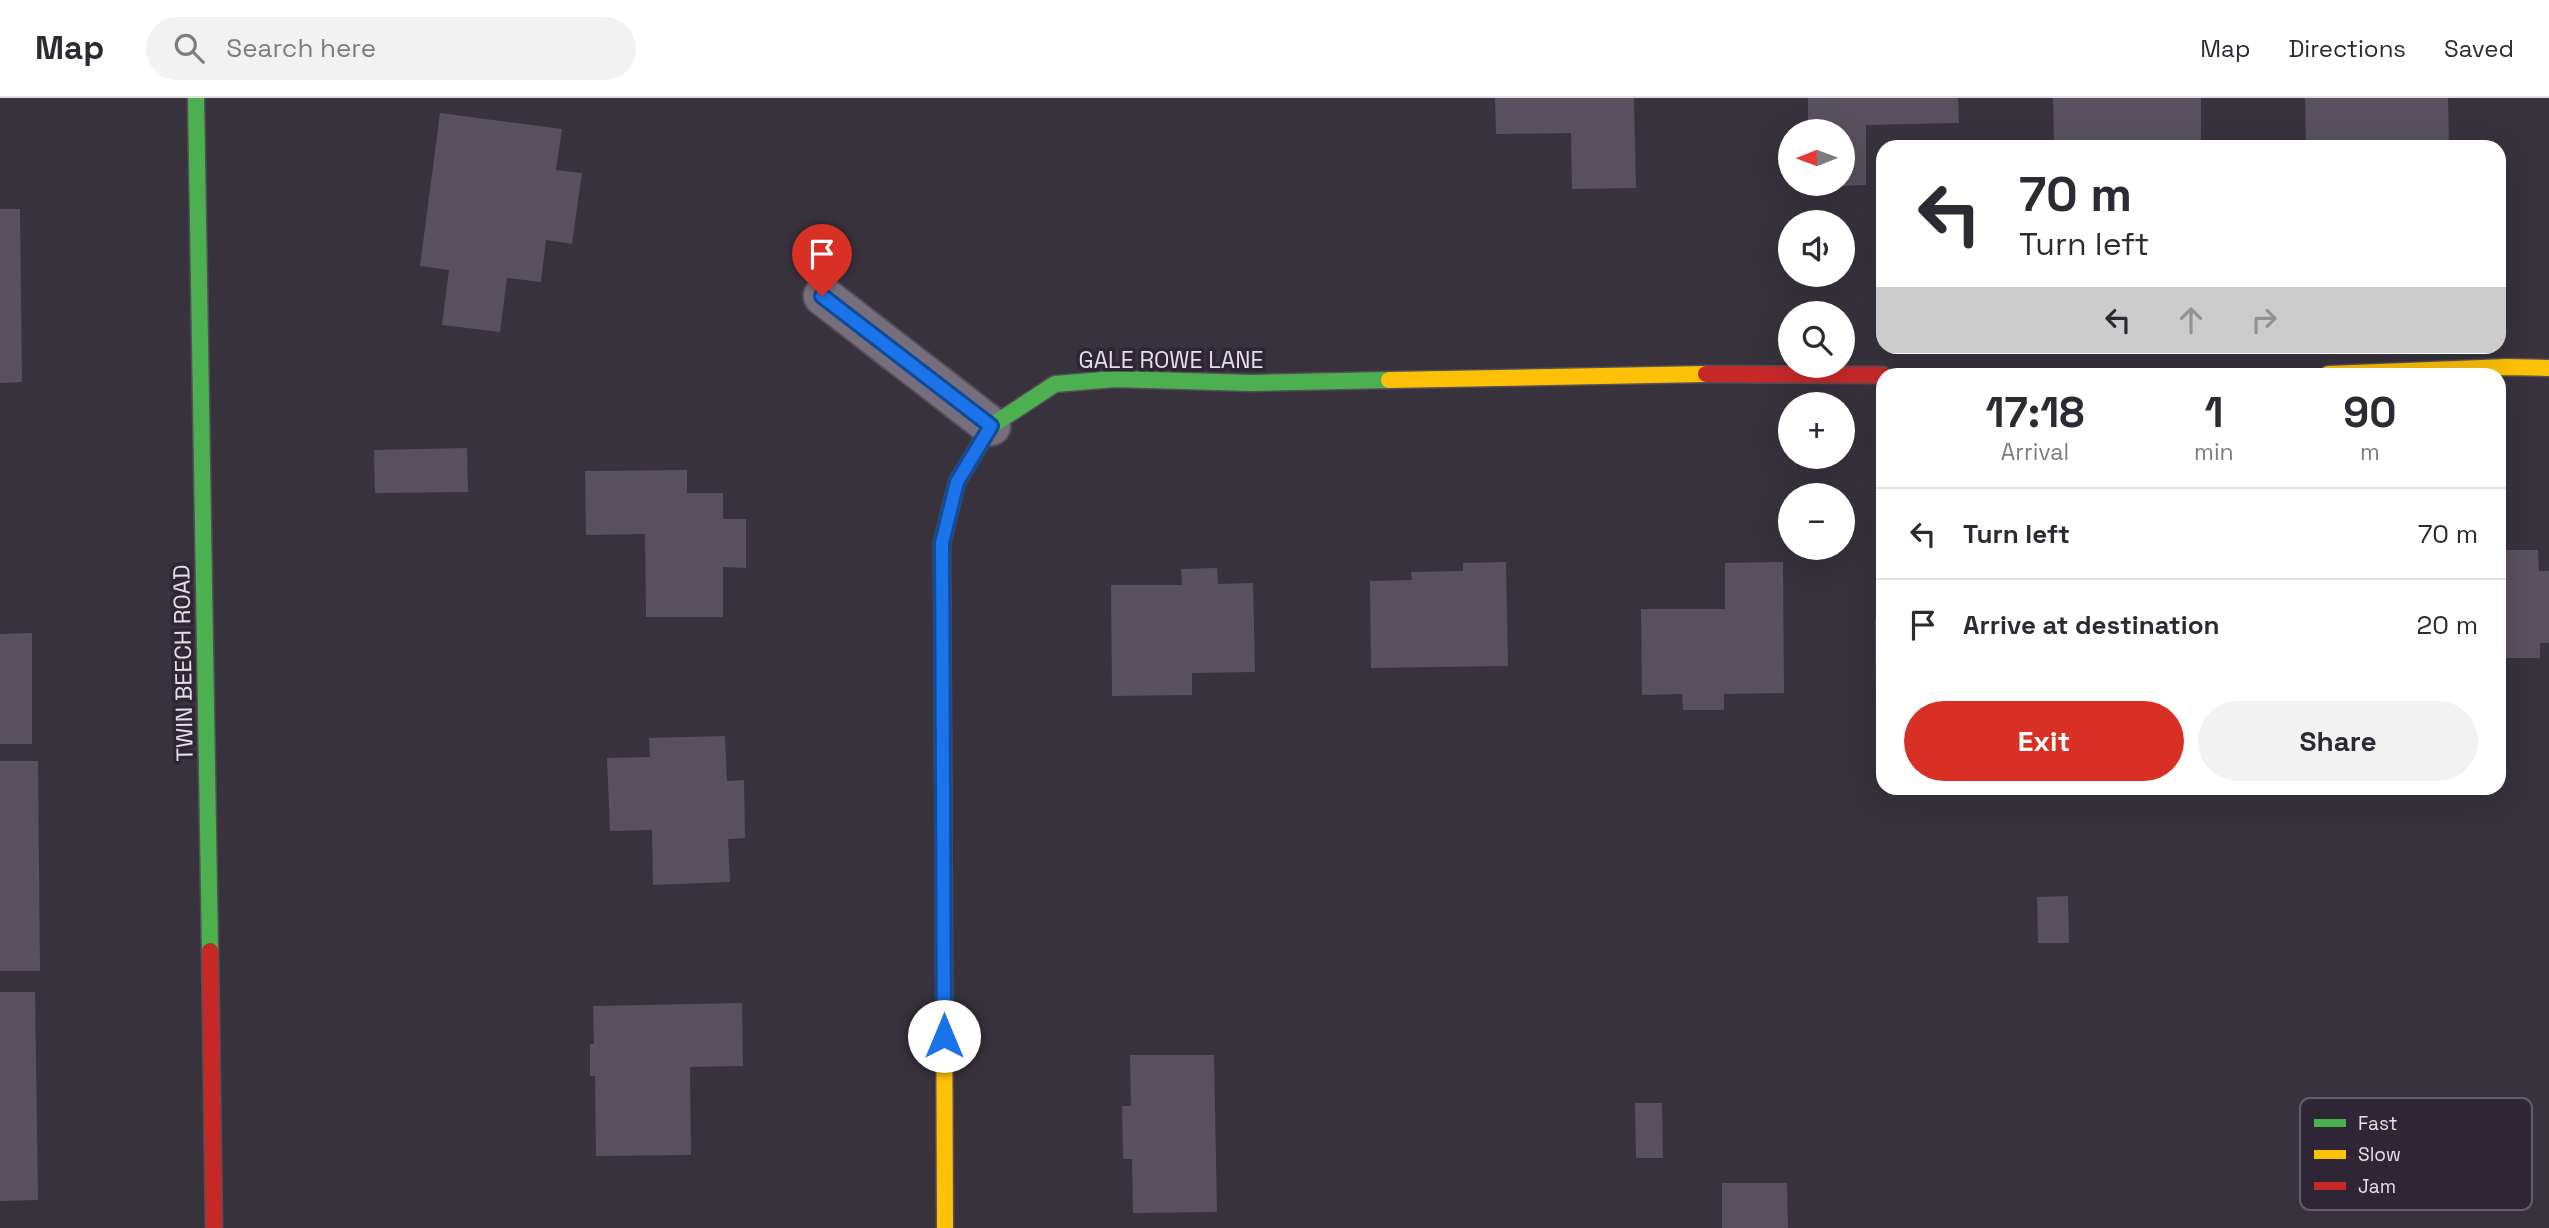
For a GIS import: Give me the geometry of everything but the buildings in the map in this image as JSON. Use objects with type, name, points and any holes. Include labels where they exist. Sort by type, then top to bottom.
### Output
[{"type":"street","name":"TWIN BEECH ROAD","points":[[196,98],[215,1228]]},
{"type":"street","points":[[822,296],[991,426]]},
{"type":"street","points":[[2481,368],[2549,368]]},
{"type":"street","name":"GALE ROWE LANE","points":[[945,1228],[942,543],[957,482],[991,426],[1055,384],[1115,379],[1252,383],[1741,373],[1876,375]]},
{"type":"traffic: fast","points":[[196,98],[210,951]]},
{"type":"traffic: fast","points":[[944,961],[942,543],[957,482],[991,426],[1055,384],[1115,379],[1252,383],[1389,380]]},
{"type":"traffic: slow","points":[[2481,368],[2549,368]]},
{"type":"traffic: slow","points":[[1389,380],[1706,374]]},
{"type":"traffic: slow","points":[[944,961],[945,1228]]},
{"type":"traffic: jam","points":[[1706,374],[1876,375]]},
{"type":"traffic: jam","points":[[210,951],[214,1228]]},
{"type":"route","points":[[822,296],[991,426],[957,482],[942,543],[944,1036]]}]
